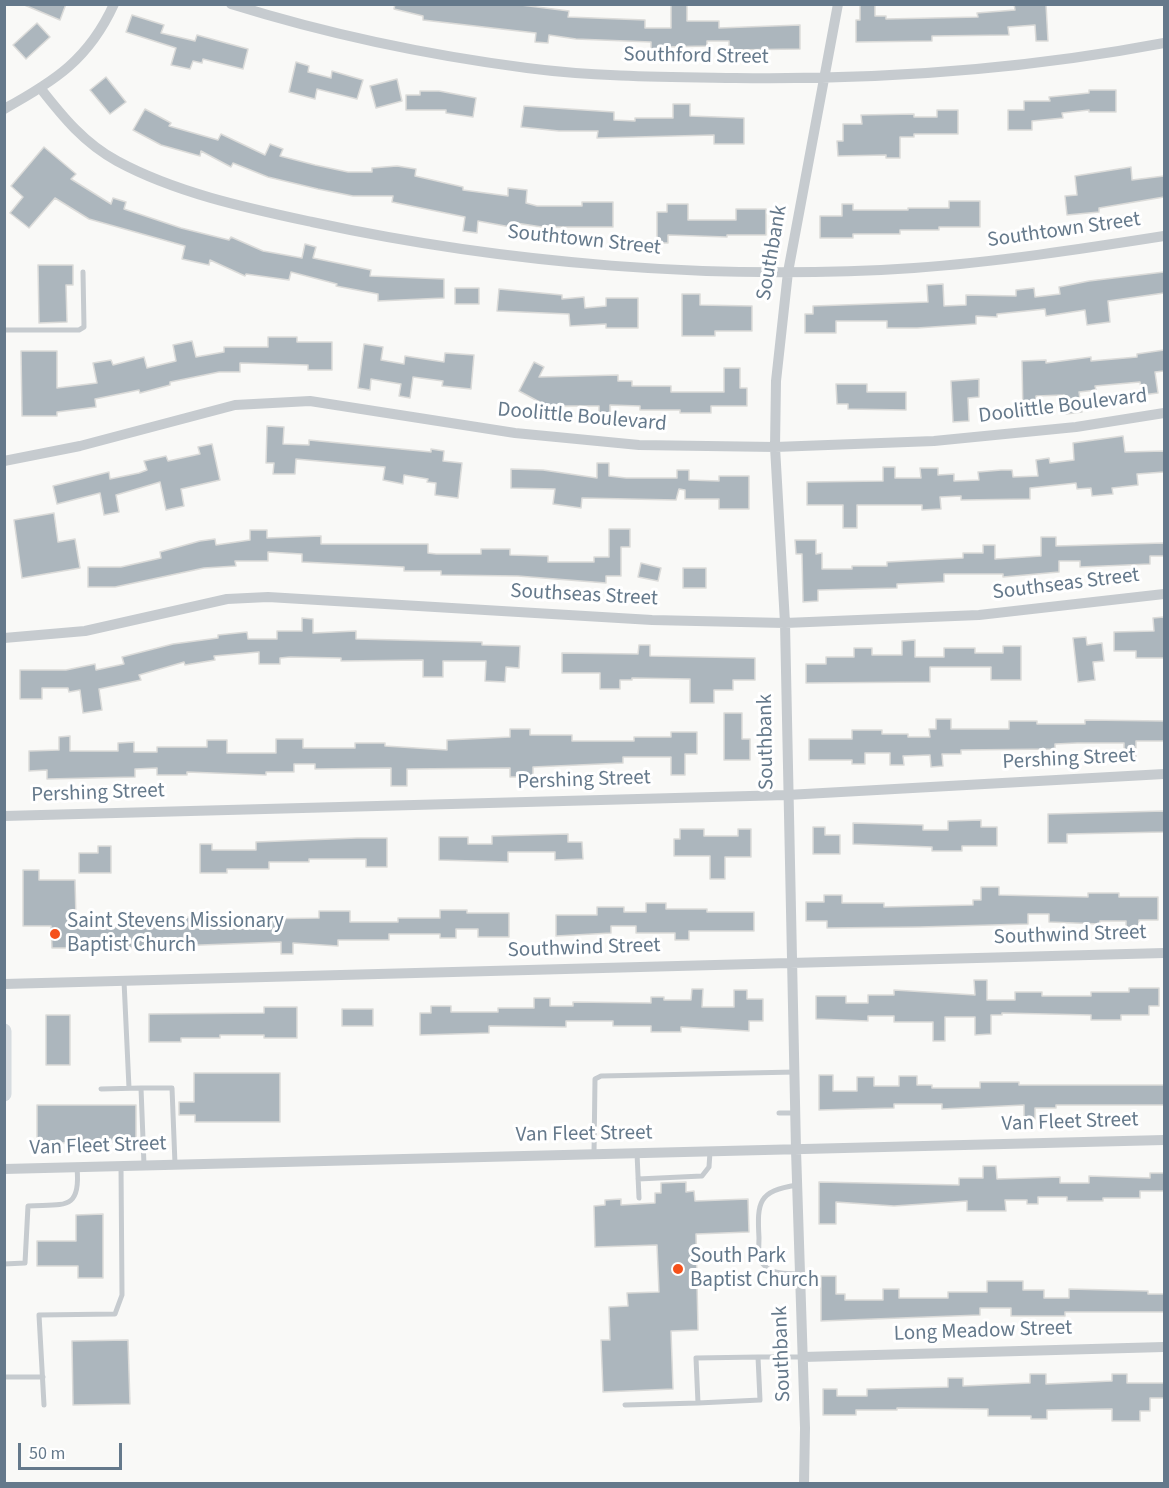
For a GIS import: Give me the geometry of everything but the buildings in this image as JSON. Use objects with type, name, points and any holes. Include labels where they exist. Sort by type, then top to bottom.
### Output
[{"type":"main road","points":[[4,1031],[4,1094]]},
{"type":"street","points":[[4,109],[41,89],[70,67],[93,44],[114,4]]},
{"type":"street","name":"Southford Street","points":[[231,4],[272,17],[400,47],[528,68],[631,76],[825,79],[958,73],[1104,55],[1164,43]]},
{"type":"street","name":"Southbank","points":[[804,1484],[803,1357],[787,795],[785,623],[775,447],[779,335],[788,273],[838,4]]},
{"type":"street","name":"Southtown Street","points":[[41,89],[81,137],[114,160],[153,178],[259,211],[416,242],[657,269],[788,273],[992,262],[1164,236]]},
{"type":"street","name":"Doolittle Boulevard","points":[[4,461],[80,446],[234,405],[310,401],[514,433],[639,445],[775,447],[934,441],[1076,427],[1164,414]]},
{"type":"street","name":"Southseas Street","points":[[4,638],[85,631],[226,599],[268,597],[652,620],[785,623],[979,615],[1164,594]]},
{"type":"street","name":"Pershing Street","points":[[4,816],[787,795],[1164,774]]},
{"type":"street","name":"Southwind Street","points":[[4,984],[1164,953]]},
{"type":"street","name":"Van Fleet Street","points":[[4,1169],[121,1164],[1164,1140]]},
{"type":"street","name":"Long Meadow Street","points":[[803,1357],[1164,1347]]},
{"type":"lane","points":[[4,330],[79,330],[84,327],[83,272]]},
{"type":"lane","points":[[124,981],[129,1088]]},
{"type":"lane","points":[[594,1154],[595,1078],[796,1072]]},
{"type":"lane","points":[[141,1088],[144,1165]]},
{"type":"lane","points":[[101,1089],[172,1088],[175,1164]]},
{"type":"lane","points":[[779,1113],[796,1113]]},
{"type":"lane","points":[[638,1179],[702,1176],[709,1167],[710,1152]]},
{"type":"lane","points":[[637,1153],[639,1198]]},
{"type":"lane","points":[[44,1405],[39,1315],[115,1314],[122,1295],[121,1164]]},
{"type":"lane","points":[[4,1264],[26,1263],[28,1206],[66,1204],[75,1198],[79,1188],[77,1166]]},
{"type":"lane","points":[[797,1185],[777,1188],[768,1193],[758,1205],[758,1217],[760,1259],[764,1266],[774,1272],[800,1274]]},
{"type":"lane","points":[[625,1405],[760,1400],[758,1357]]},
{"type":"lane","points":[[698,1403],[696,1358],[803,1357]]},
{"type":"lane","points":[[4,1377],[43,1377]]},
{"type":"place","name":"Saint Stevens Missionary Baptist Church","points":[[55,934]]},
{"type":"place","name":"South Park Baptist Church","points":[[678,1269]]}]
